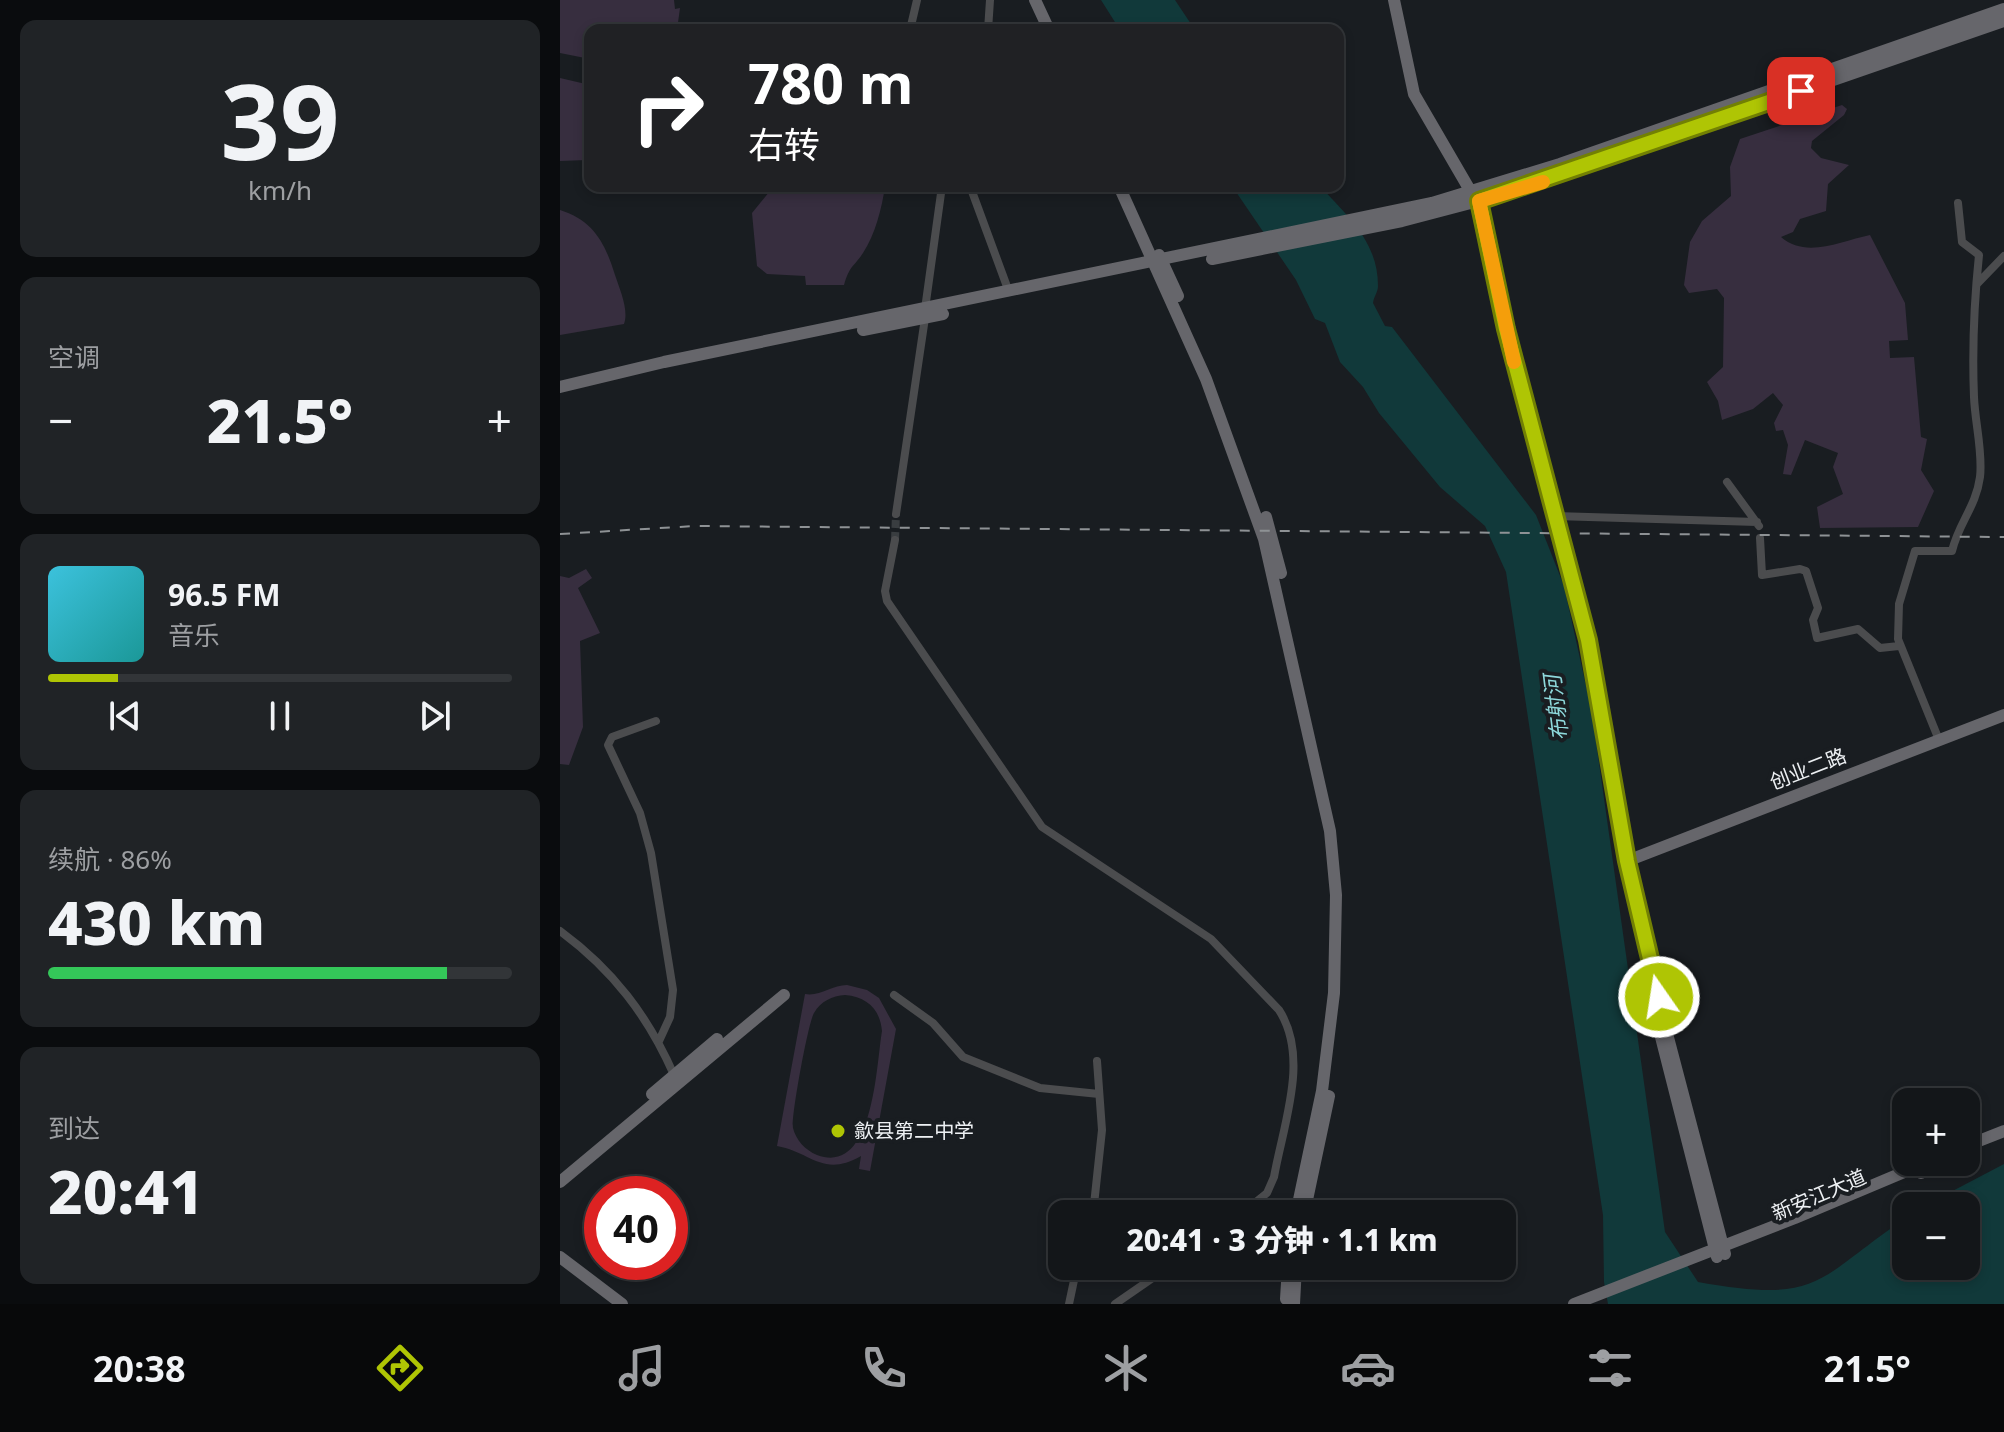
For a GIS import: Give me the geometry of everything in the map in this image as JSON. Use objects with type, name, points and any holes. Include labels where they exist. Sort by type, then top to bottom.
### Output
[{"type":"main road","points":[[1035,0],[1046,24]]},
{"type":"main road","points":[[1044,0],[1055,24]]},
{"type":"main road","points":[[1394,0],[1414,94],[1475,197],[1506,329],[1595,670],[1627,861],[1626,881],[1656,1028],[1720,1251]]},
{"type":"main road","points":[[1475,197],[2004,9]]},
{"type":"main road","points":[[560,396],[665,370],[1378,221],[1475,197],[2004,21]]},
{"type":"main road","points":[[1122,192],[1228,412],[1273,536],[1339,830],[1345,895],[1342,994],[1328,1105],[1307,1200]]},
{"type":"main road","points":[[1130,192],[1220,415],[1264,539],[1330,831],[1336,895],[1334,993],[1322,1091],[1299,1200]]},
{"type":"main road","points":[[560,387],[632,368],[925,314],[1009,292],[1160,266]]},
{"type":"main road","name":"创业二路","points":[[1627,861],[2004,715]]},
{"type":"main road","points":[[560,1171],[674,1075],[781,992],[560,1182]]},
{"type":"main road","points":[[1980,1140],[2004,1131]]},
{"type":"main road","points":[[1980,1149],[2004,1139]]},
{"type":"main road","name":"新安江大道","points":[[1720,1251],[1895,1176]]},
{"type":"main road","name":"新安江大道","points":[[1596,1301],[1912,1176]]},
{"type":"main road","points":[[560,1257],[622,1304]]},
{"type":"main road","points":[[560,1267],[609,1304]]},
{"type":"main road","points":[[1286,1304],[1287,1280]]},
{"type":"main road","points":[[1294,1304],[1295,1280]]},
{"type":"main road","points":[[1574,1304],[1596,1301]]},
{"type":"street","points":[[911,24],[917,0]]},
{"type":"street","points":[[988,24],[990,0]]},
{"type":"street","points":[[896,514],[941,192]]},
{"type":"street","points":[[972,192],[1009,292]]},
{"type":"street","points":[[1939,740],[1899,646],[1899,604],[1915,551],[1952,551],[1957,529],[1975,506],[1978,491],[1981,469],[1971,339],[1973,292],[1979,255],[1962,242],[1958,203]]},
{"type":"street","points":[[1973,292],[1987,270],[2004,256]]},
{"type":"street","points":[[1555,516],[1758,525],[1727,482]]},
{"type":"street","points":[[1760,538],[1762,575],[1800,569],[1806,571],[1818,608],[1813,620],[1817,638],[1858,629],[1880,648],[1899,646]]},
{"type":"street","points":[[895,540],[885,591],[887,601],[1042,827],[1211,939],[1279,1010],[1287,1024],[1294,1047],[1294,1066],[1274,1177],[1267,1193],[1258,1200]]},
{"type":"street","points":[[656,721],[612,737],[608,747],[640,813],[651,853],[673,990],[670,1017],[659,1041]]},
{"type":"street","points":[[560,931],[588,952],[635,1001],[659,1041],[674,1075]]},
{"type":"street","points":[[894,995],[933,1023],[963,1057],[1036,1087],[1099,1094]]},
{"type":"street","points":[[1094,1200],[1102,1130],[1097,1061]]},
{"type":"street","points":[[1069,1304],[1074,1280]]},
{"type":"street","points":[[1115,1304],[1150,1280]]},
{"type":"shaded area","points":[[560,0],[674,0],[675,9],[680,8],[678,24],[584,24],[584,58],[560,53]]},
{"type":"shaded area","points":[[560,78],[584,84],[584,160],[560,161]]},
{"type":"shaded area","points":[[1842,105],[1847,109],[1844,115],[1812,141],[1811,148],[1821,158],[1849,165],[1828,184],[1826,211],[1800,219],[1793,232],[1781,237],[1801,247],[1812,248],[1870,235],[1905,303],[1908,340],[1889,341],[1890,358],[1914,357],[1921,437],[1927,439],[1921,470],[1934,491],[1918,527],[1820,528],[1817,507],[1843,494],[1833,467],[1838,453],[1805,440],[1791,475],[1783,474],[1788,445],[1783,430],[1776,431],[1774,423],[1783,405],[1773,393],[1753,409],[1722,420],[1718,401],[1707,382],[1723,367],[1724,298],[1717,289],[1689,293],[1684,285],[1690,242],[1702,221],[1731,196],[1730,167],[1740,139]]},
{"type":"shaded area","points":[[769,192],[884,192],[871,238],[844,285],[806,285],[805,276],[767,274],[757,266],[752,213]]},
{"type":"shaded area","points":[[560,210],[582,220],[602,243],[623,300],[624,324],[560,335]]},
{"type":"shaded area","points":[[586,569],[592,578],[578,588],[600,633],[580,641],[583,727],[569,765],[560,764],[560,576],[569,578]]},
{"type":"shaded area","points":[[841,986],[867,990],[879,998],[896,1029],[870,1171],[859,1169],[861,1156],[837,1165],[827,1164],[777,1146],[805,994]],"holes":[[[845,995],[866,1001],[881,1023],[874,1091],[861,1134],[850,1149],[836,1157],[817,1155],[802,1144],[793,1128],[797,1089],[814,1013],[823,1002]]]},
{"type":"water","points":[[1101,0],[1175,0],[1191,24],[1116,24]]},
{"type":"water","name":"布射河","points":[[1236,192],[1325,192],[1367,242],[1377,270],[1378,286],[1373,303],[1385,326],[1392,327],[1536,515],[1564,586],[1592,713],[1665,1232],[1698,1282],[1770,1290],[1794,1288],[1814,1282],[1833,1271],[1892,1228],[1892,1280],[1980,1280],[1980,1192],[1951,1192],[2004,1164],[2004,1304],[1608,1304],[1604,1282],[1603,1215],[1506,572],[1485,526],[1440,487],[1379,413],[1363,387],[1340,362],[1325,323],[1315,319],[1296,280]]},
{"type":"tunnel","points":[[895,540],[896,514]]},
{"type":"railway","points":[[560,534],[695,526],[2004,537]]},
{"type":"slow traffic","points":[[1514,362],[1479,201],[1543,182]]},
{"type":"place","name":"歙县第二中学","points":[[838,1131]]},
{"type":"route","points":[[1659,997],[1627,861],[1588,640],[1506,329],[1479,201],[1564,175],[1801,91]]}]
